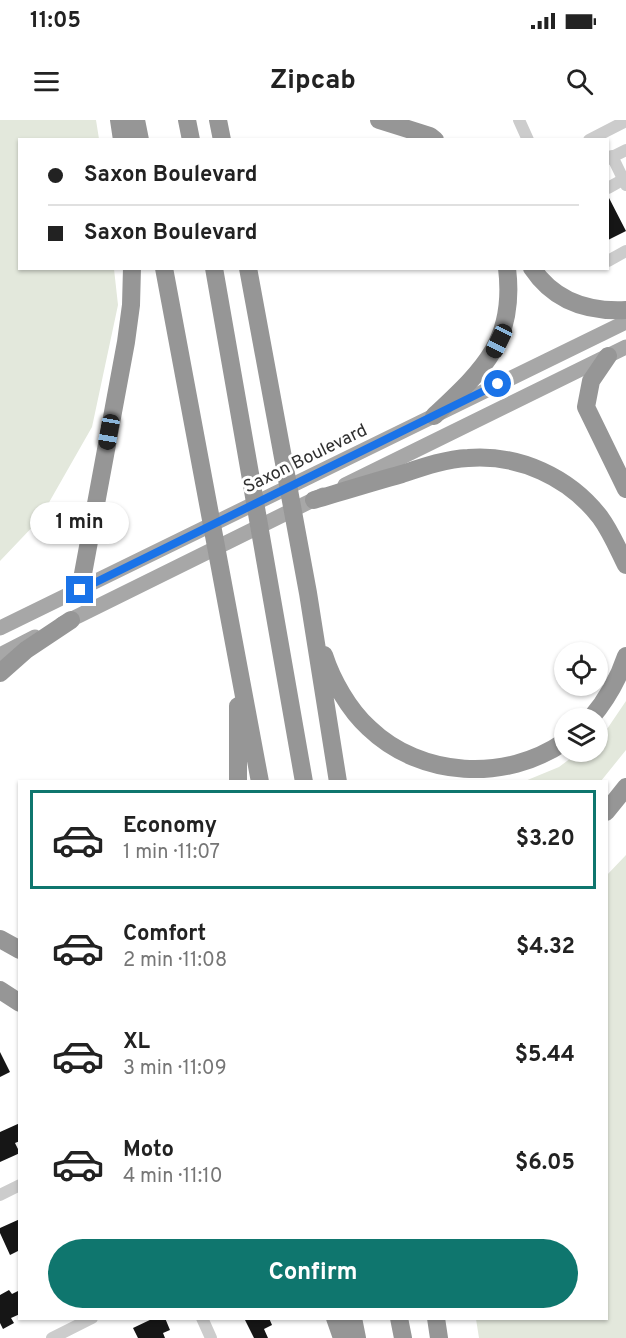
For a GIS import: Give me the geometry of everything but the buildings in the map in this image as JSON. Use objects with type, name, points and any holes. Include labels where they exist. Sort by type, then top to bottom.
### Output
[{"type":"highway","points":[[119,120],[122,138]]},
{"type":"highway","points":[[136,120],[140,138]]},
{"type":"highway","points":[[187,120],[191,138]]},
{"type":"highway","points":[[218,120],[222,138]]},
{"type":"highway","points":[[379,120],[432,138]]},
{"type":"highway","points":[[80,590],[126,342],[131,305],[132,270]]},
{"type":"highway","points":[[164,270],[260,780]]},
{"type":"highway","points":[[214,270],[304,780]]},
{"type":"highway","points":[[248,270],[308,593],[338,780]]},
{"type":"highway","points":[[257,313],[256,292],[259,270]]},
{"type":"highway","points":[[434,416],[471,381],[493,353],[506,321],[507,270]]},
{"type":"highway","points":[[534,270],[555,293],[567,300],[598,310],[626,309]]},
{"type":"highway","points":[[608,356],[591,381],[586,407],[626,489]]},
{"type":"highway","points":[[314,500],[442,463],[467,458],[511,460],[538,469],[555,478],[583,500],[600,518],[626,565]]},
{"type":"highway","points":[[308,593],[324,657],[334,678],[356,714],[370,729],[392,745],[429,763],[451,768],[473,769],[494,769],[514,765],[554,747]]},
{"type":"highway","points":[[0,673],[26,650],[71,620]]},
{"type":"highway","points":[[599,708],[615,684],[626,656]]},
{"type":"highway","points":[[238,659],[238,780]]},
{"type":"highway","points":[[608,810],[626,787]]},
{"type":"highway","points":[[0,939],[18,949]]},
{"type":"highway","points":[[0,990],[18,1002]]},
{"type":"highway","points":[[336,1320],[342,1338]]},
{"type":"highway","points":[[353,1320],[357,1338]]},
{"type":"highway","points":[[399,1320],[403,1338]]},
{"type":"highway","points":[[436,1320],[439,1338]]},
{"type":"main road","name":"Saxon Boulevard","points":[[0,628],[626,322]]},
{"type":"main road","points":[[0,655],[626,347]]},
{"type":"street","points":[[519,120],[527,138]]},
{"type":"street","points":[[593,138],[626,121]]},
{"type":"street","points":[[609,188],[625,181],[610,158],[626,150]]},
{"type":"street","points":[[609,260],[626,251]]},
{"type":"street","points":[[0,1195],[18,1186]]},
{"type":"street","points":[[52,1338],[88,1320]]},
{"type":"street","points":[[203,1320],[211,1338]]},
{"type":"shaded area","points":[[0,120],[96,120],[99,138],[18,138],[18,270],[114,270],[118,305],[92,427],[39,520],[0,561]]},
{"type":"shaded area","points":[[626,701],[626,750],[602,780],[527,780],[566,762],[608,762],[608,728]]},
{"type":"shaded area","points":[[626,855],[626,1338],[479,1338],[476,1320],[608,1320],[608,874]]},
{"type":"route","points":[[80,590],[498,384]]}]
